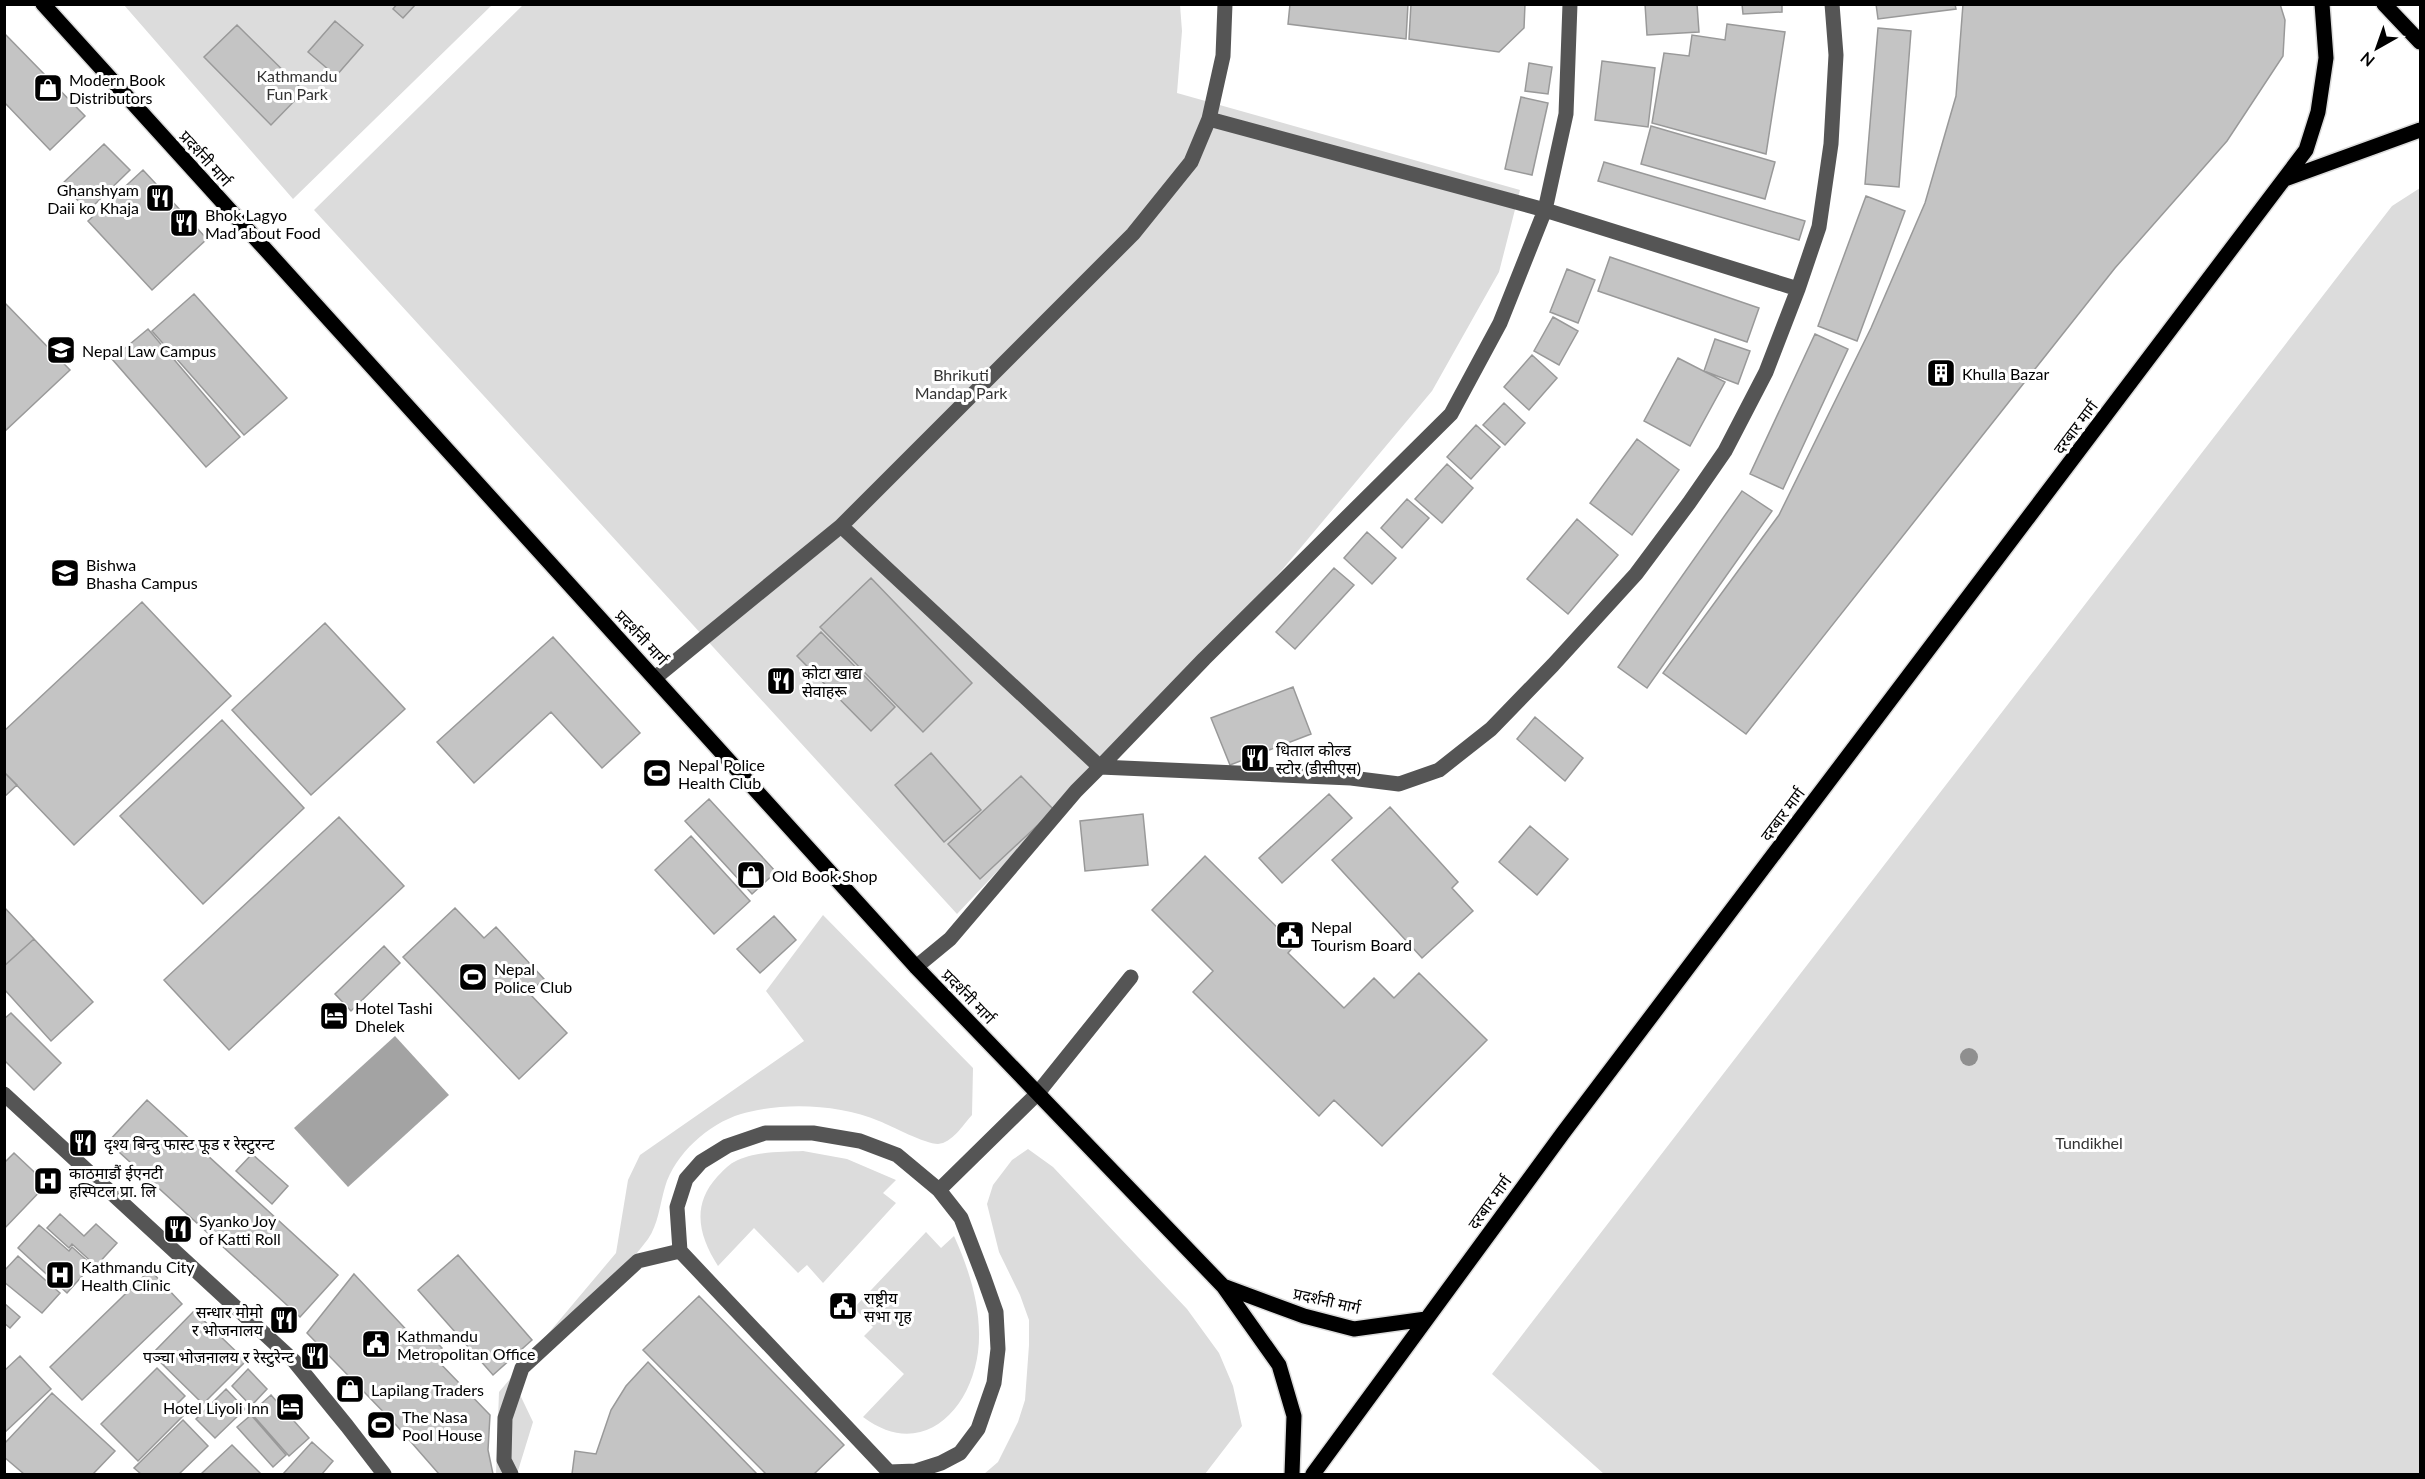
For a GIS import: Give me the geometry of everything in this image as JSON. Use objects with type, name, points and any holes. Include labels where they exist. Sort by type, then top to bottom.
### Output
[{"type":"main road","name":"प्रदर्शनी मार्ग","points":[[43,4],[442,447],[916,967],[1223,1286],[1279,1365],[1294,1416],[1292,1474]]},
{"type":"main road","name":"दरबार मार्ग","points":[[1313,1474],[1570,1123],[2306,150],[2318,112],[2326,58],[2322,4]]},
{"type":"main road","points":[[2384,4],[2421,42]]},
{"type":"main road","points":[[2285,179],[2421,130]]},
{"type":"main road","name":"प्रदर्शनी मार्ग","points":[[1223,1286],[1304,1316],[1354,1329],[1426,1319]]},
{"type":"street","points":[[655,678],[841,526],[1133,234],[1191,162],[1209,119],[1223,56],[1225,4]]},
{"type":"street","points":[[916,967],[950,939],[1076,791],[1204,659],[1451,414],[1500,323],[1545,210],[1566,114],[1570,4]]},
{"type":"street","points":[[841,526],[1100,767],[1351,778],[1400,784],[1439,770],[1491,729],[1636,574],[1725,452],[1766,372],[1819,227],[1831,144],[1836,55],[1832,4]]},
{"type":"street","points":[[1209,119],[1545,210],[1798,289]]},
{"type":"street","points":[[939,1191],[1037,1094],[1131,977]]},
{"type":"street","points":[[4,1094],[294,1361],[384,1474]]},
{"type":"street","points":[[765,1133],[813,1133],[860,1142],[897,1155],[939,1191],[961,1218],[996,1312],[998,1348],[994,1383],[978,1429],[960,1453],[941,1463],[916,1471],[883,1471],[680,1251],[677,1207],[686,1179],[701,1162],[726,1146],[765,1133]]},
{"type":"street","points":[[511,1474],[504,1460],[505,1418],[522,1368],[638,1261],[680,1251]]},
{"type":"green space","name":"Bhrikuti Mandap Park","points":[[524,4],[1180,5],[1182,31],[1177,93],[1520,190],[1499,272],[1432,391],[1282,570],[957,914],[314,210]]},
{"type":"green space","name":"Kathmandu Fun Park","points":[[124,5],[492,5],[293,199]]},
{"type":"green space","name":"Tundikhel","points":[[2420,188],[2420,1474],[1604,1474],[1492,1374],[2392,206]]},
{"type":"green space","points":[[823,915],[973,1068],[972,1115],[953,1137],[938,1144],[917,1138],[863,1115],[829,1108],[792,1106],[741,1114],[705,1133],[676,1163],[665,1187],[656,1221],[648,1239],[600,1294],[513,1380],[533,1422],[517,1474],[496,1474],[499,1392],[616,1253],[628,1180],[640,1155],[804,1041],[766,991]]},
{"type":"green space","points":[[1028,1149],[1053,1167],[1187,1309],[1219,1353],[1233,1386],[1242,1426],[1205,1474],[984,1474],[998,1462],[1018,1422],[1025,1400],[1029,1345],[1029,1320],[1020,1295],[999,1252],[987,1204],[993,1185],[1012,1160]]},
{"type":"green space","points":[[803,1151],[847,1159],[896,1180],[883,1193],[896,1203],[823,1283],[807,1265],[798,1273],[754,1228],[718,1266],[706,1244],[701,1221],[704,1199],[717,1177],[727,1167],[742,1158],[768,1153]]},
{"type":"green space","points":[[926,1232],[941,1248],[954,1236],[960,1249],[977,1307],[978,1352],[965,1394],[953,1411],[939,1424],[922,1431],[904,1434],[884,1429],[863,1417],[904,1374],[864,1336],[873,1327],[854,1308]]},
{"type":"shaded area","points":[[395,1036],[449,1095],[348,1187],[294,1128]]},
{"type":"building","points":[[397,4],[416,4],[403,18],[393,9]]},
{"type":"building","points":[[1290,4],[1408,4],[1406,39],[1288,24]]},
{"type":"building","points":[[1411,4],[1525,4],[1524,28],[1499,52],[1409,39]]},
{"type":"building","points":[[1645,4],[1697,4],[1699,32],[1647,35]]},
{"type":"building","points":[[1742,4],[1782,4],[1782,12],[1743,14]]},
{"type":"building","points":[[1876,4],[1955,4],[1956,9],[1878,19]]},
{"type":"building","name":"Khulla Bazar","points":[[1963,4],[2280,4],[2285,20],[2283,56],[2227,141],[2115,268],[1746,734],[1663,673],[1779,515],[1871,328],[1925,203],[1956,96]]},
{"type":"building","points":[[335,21],[363,45],[336,76],[308,52]]},
{"type":"building","points":[[1727,24],[1785,32],[1766,154],[1652,123],[1664,53],[1689,56],[1692,35],[1725,40]]},
{"type":"building","points":[[237,25],[304,91],[271,125],[204,57]]},
{"type":"building","points":[[1878,28],[1911,31],[1899,187],[1865,184]]},
{"type":"building","points":[[4,33],[85,116],[50,150],[4,102]]},
{"type":"building","points":[[1602,61],[1655,68],[1648,127],[1595,120]]},
{"type":"building","points":[[1529,63],[1552,67],[1548,94],[1525,91]]},
{"type":"building","points":[[1521,97],[1548,103],[1532,175],[1505,169]]},
{"type":"building","points":[[1651,126],[1775,162],[1765,199],[1641,164]]},
{"type":"building","points":[[104,144],[130,170],[88,211],[62,184]]},
{"type":"building","points":[[1604,162],[1805,221],[1799,240],[1598,181]]},
{"type":"building","points":[[143,170],[207,239],[152,290],[88,221]]},
{"type":"building","points":[[1866,196],[1905,211],[1857,341],[1818,326]]},
{"type":"building","points":[[1610,257],[1759,308],[1747,342],[1598,291]]},
{"type":"building","points":[[1567,269],[1595,280],[1578,323],[1550,312]]},
{"type":"building","points":[[194,294],[287,398],[244,435],[152,331]]},
{"type":"building","points":[[4,302],[70,370],[4,432]]},
{"type":"building","points":[[1553,317],[1578,331],[1559,365],[1534,351]]},
{"type":"building","points":[[148,329],[240,437],[206,467],[112,359]]},
{"type":"building","points":[[1815,334],[1848,349],[1783,489],[1750,474]]},
{"type":"building","points":[[1715,339],[1750,351],[1738,384],[1704,371]]},
{"type":"building","points":[[1532,355],[1557,378],[1529,410],[1504,387]]},
{"type":"building","points":[[1678,358],[1725,382],[1690,446],[1644,421]]},
{"type":"building","points":[[1504,403],[1525,423],[1505,445],[1483,425]]},
{"type":"building","points":[[1476,425],[1500,447],[1471,479],[1447,457]]},
{"type":"building","points":[[1637,439],[1679,470],[1632,535],[1590,503]]},
{"type":"building","points":[[1447,464],[1473,488],[1442,523],[1415,499]]},
{"type":"building","points":[[1742,491],[1772,511],[1647,688],[1618,667]]},
{"type":"building","points":[[1407,499],[1429,518],[1402,548],[1381,528]]},
{"type":"building","points":[[1577,519],[1618,555],[1568,614],[1527,579]]},
{"type":"building","points":[[1367,532],[1396,558],[1372,584],[1344,558]]},
{"type":"building","points":[[1334,568],[1354,585],[1295,649],[1276,632]]},
{"type":"building","points":[[871,578],[972,683],[923,732],[820,627]]},
{"type":"building","points":[[142,602],[231,696],[74,845],[4,772],[4,731]]},
{"type":"building","points":[[325,623],[405,709],[311,795],[232,710]]},
{"type":"building","points":[[821,632],[895,707],[871,731],[797,656]]},
{"type":"building","points":[[553,637],[640,733],[602,768],[551,712],[474,783],[437,742]]},
{"type":"building","points":[[1293,687],[1311,734],[1230,765],[1211,718]]},
{"type":"building","points":[[1535,717],[1583,758],[1565,781],[1517,739]]},
{"type":"building","points":[[222,720],[304,808],[203,904],[120,816]]},
{"type":"building","points":[[931,753],[981,810],[944,842],[895,785]]},
{"type":"building","points":[[4,772],[17,785],[4,797]]},
{"type":"building","points":[[1021,776],[1054,810],[980,879],[948,844]]},
{"type":"building","points":[[1329,794],[1352,818],[1282,883],[1259,858]]},
{"type":"building","points":[[709,799],[776,872],[752,894],[685,821]]},
{"type":"building","points":[[1390,807],[1458,882],[1452,888],[1473,911],[1422,958],[1332,860]]},
{"type":"building","points":[[1143,814],[1148,865],[1085,871],[1080,821]]},
{"type":"building","points":[[339,817],[404,886],[229,1050],[164,980]]},
{"type":"building","points":[[1530,826],[1568,859],[1537,895],[1499,862]]},
{"type":"building","points":[[691,836],[750,901],[714,934],[655,870]]},
{"type":"building","name":"Nepal Tourism Board","points":[[1205,856],[1295,945],[1288,953],[1344,1008],[1374,978],[1394,998],[1419,973],[1487,1040],[1382,1146],[1334,1100],[1319,1116],[1193,992],[1213,971],[1152,910]]},
{"type":"building","points":[[4,907],[34,939],[4,966]]},
{"type":"building","points":[[455,908],[484,938],[496,927],[544,979],[529,993],[567,1033],[519,1079],[403,957]]},
{"type":"building","points":[[774,916],[796,940],[760,973],[737,949]]},
{"type":"building","points":[[34,939],[93,1002],[51,1041],[4,989],[4,966]]},
{"type":"building","points":[[384,946],[400,963],[351,1011],[335,994]]},
{"type":"building","points":[[11,1013],[61,1063],[34,1090],[4,1060],[4,1019]]},
{"type":"building","points":[[147,1100],[338,1275],[300,1317],[108,1142]]},
{"type":"building","points":[[14,1153],[47,1184],[4,1229],[4,1163]]},
{"type":"building","points":[[252,1154],[288,1186],[272,1204],[236,1171]]},
{"type":"building","points":[[60,1214],[84,1236],[96,1224],[117,1243],[96,1266],[72,1244],[69,1248],[47,1228]]},
{"type":"building","points":[[39,1225],[69,1251],[72,1247],[92,1265],[67,1293],[18,1248]]},
{"type":"building","points":[[458,1255],[532,1340],[493,1375],[418,1290]]},
{"type":"building","points":[[18,1256],[60,1293],[42,1313],[4,1282],[4,1271]]},
{"type":"building","points":[[150,1270],[182,1304],[82,1400],[50,1367]]},
{"type":"building","points":[[354,1274],[415,1339],[424,1330],[442,1348],[434,1357],[490,1415],[488,1450],[493,1474],[439,1474],[397,1426],[307,1333]]},
{"type":"building","points":[[699,1296],[844,1445],[814,1474],[766,1474],[643,1350]]},
{"type":"building","points":[[4,1303],[20,1317],[10,1328],[4,1323]]},
{"type":"building","points":[[194,1311],[246,1361],[203,1404],[152,1354]]},
{"type":"building","points":[[20,1356],[51,1389],[4,1433],[4,1371]]},
{"type":"building","points":[[648,1362],[757,1474],[572,1474],[575,1451],[596,1454],[611,1410],[626,1386]]},
{"type":"building","points":[[157,1368],[185,1396],[175,1406],[184,1415],[138,1461],[101,1424]]},
{"type":"building","points":[[248,1369],[267,1389],[251,1406],[232,1386]]},
{"type":"building","points":[[226,1389],[245,1409],[215,1438],[196,1419]]},
{"type":"building","points":[[52,1393],[115,1451],[93,1474],[24,1474],[4,1457],[4,1444]]},
{"type":"building","points":[[271,1395],[309,1438],[289,1456],[251,1413]]},
{"type":"building","points":[[251,1415],[286,1455],[273,1467],[237,1427]]},
{"type":"building","points":[[183,1420],[208,1446],[179,1474],[141,1474],[134,1468]]},
{"type":"building","points":[[312,1442],[333,1461],[322,1474],[283,1474]]},
{"type":"building","points":[[232,1445],[261,1474],[201,1474]]},
{"type":"place","name":"Modern Book Distributors","points":[[48,88]]},
{"type":"place","name":"Ghanshyam Daii ko Khaja","points":[[160,198]]},
{"type":"place","name":"Bhok Lagyo Mad about Food","points":[[184,223]]},
{"type":"place","name":"Nepal Law Campus","points":[[61,350]]},
{"type":"place","name":"Khulla Bazar","points":[[1941,373]]},
{"type":"place","name":"Bishwa Bhasha Campus","points":[[65,573]]},
{"type":"place","name":"कोटा खाद्य सेवाहरू","points":[[781,681]]},
{"type":"place","name":"धिताल कोल्ड स्टोर (डीसीएस)","points":[[1255,758]]},
{"type":"place","name":"Nepal Police Health Club","points":[[657,773]]},
{"type":"place","name":"Old Book Shop","points":[[751,875]]},
{"type":"place","name":"Nepal Tourism Board","points":[[1290,935]]},
{"type":"place","name":"Nepal Police Club","points":[[473,977]]},
{"type":"place","name":"Hotel Tashi Dhelek","points":[[334,1016]]},
{"type":"place","name":"दृश्य बिन्दु फास्ट फूड र रेस्टुरन्ट","points":[[83,1143]]},
{"type":"place","name":"काठमाडौं ईएनटी हस्पिटल प्रा. लि","points":[[48,1181]]},
{"type":"place","name":"Syanko Joy of Katti Roll","points":[[178,1229]]},
{"type":"place","name":"Kathmandu City Health Clinic","points":[[60,1275]]},
{"type":"place","name":"राष्ट्रीय सभा गृह","points":[[843,1306]]},
{"type":"place","name":"सन्धार मोमो र भोजनालय","points":[[284,1320]]},
{"type":"place","name":"Kathmandu Metropolitan Office","points":[[376,1344]]},
{"type":"place","name":"पञ्चा भोजनालय र रेस्टुरेन्ट","points":[[315,1356]]},
{"type":"place","name":"Lapilang Traders","points":[[350,1389]]},
{"type":"place","name":"Hotel Liyoli Inn","points":[[290,1407]]},
{"type":"place","name":"The Nasa Pool House","points":[[381,1425]]}]
